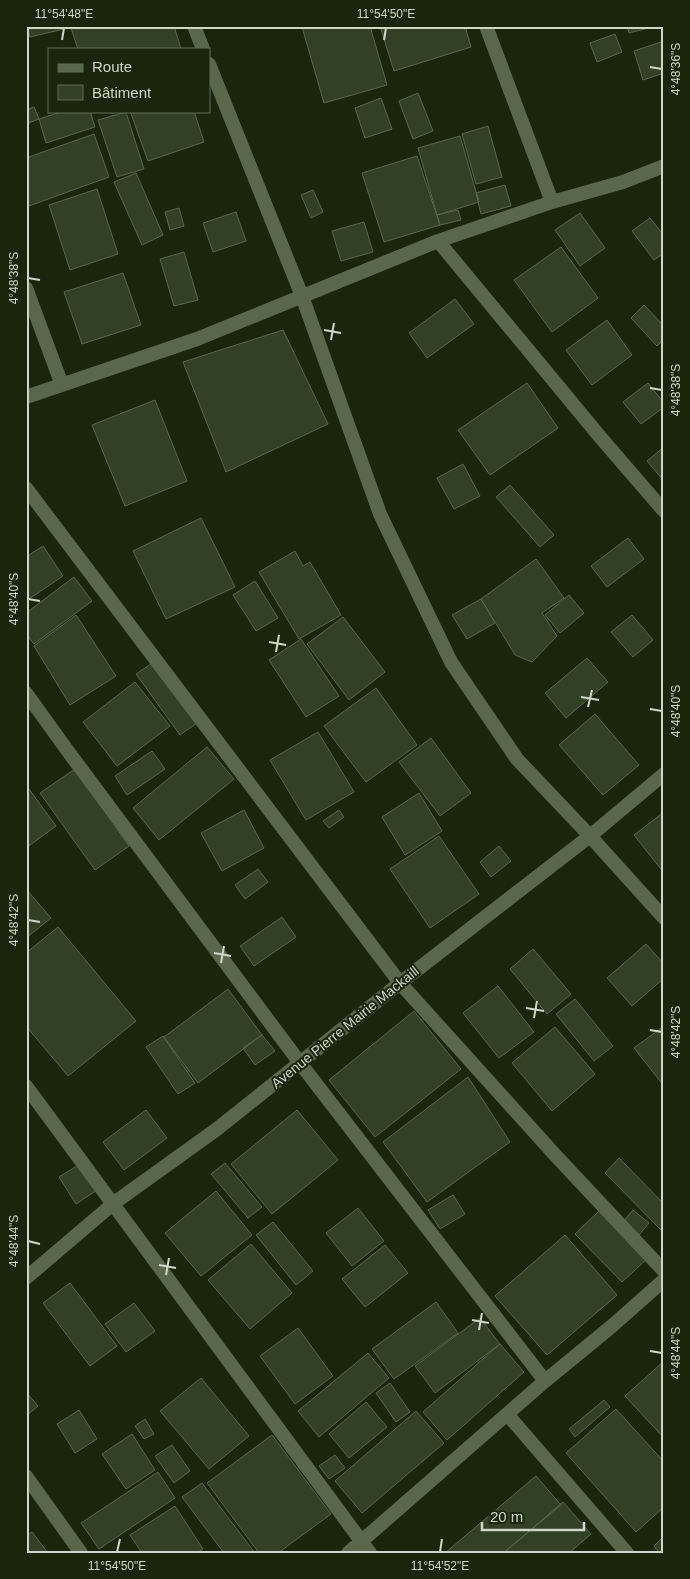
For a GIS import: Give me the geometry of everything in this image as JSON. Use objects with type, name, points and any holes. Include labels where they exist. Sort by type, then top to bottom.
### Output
[{"type":"street","points":[[194,26],[203,48]]},
{"type":"street","points":[[486,26],[552,202]]},
{"type":"street","points":[[210,66],[302,296],[380,514],[451,662],[518,759],[664,918]]},
{"type":"street","points":[[26,397],[197,339],[438,241],[552,202],[623,182],[664,166]]},
{"type":"street","points":[[438,241],[664,511]]},
{"type":"street","points":[[26,288],[62,386]]},
{"type":"street","points":[[26,488],[400,983],[556,1156],[664,1271]]},
{"type":"street","points":[[26,693],[300,1063],[545,1381]]},
{"type":"street","name":"Avenue Pierre Mairie Mackaill","points":[[26,1278],[114,1203],[218,1129],[400,983],[590,836],[664,774]]},
{"type":"street","points":[[26,1086],[114,1203],[366,1548]]},
{"type":"street","points":[[348,1553],[366,1548],[507,1414],[664,1280]]},
{"type":"street","points":[[507,1414],[627,1553]]},
{"type":"street","points":[[26,1476],[81,1553]]},
{"type":"building","points":[[27,26],[64,26],[64,29],[30,37]]},
{"type":"building","points":[[76,26],[174,26],[181,48],[78,48],[71,28]]},
{"type":"building","points":[[370,26],[387,85],[324,103],[302,27]]},
{"type":"building","points":[[380,26],[465,26],[471,47],[394,71]]},
{"type":"building","points":[[627,26],[656,26],[629,33]]},
{"type":"building","points":[[615,34],[622,52],[597,62],[590,43]]},
{"type":"building","points":[[661,42],[664,49],[664,73],[643,80],[634,51]]},
{"type":"building","points":[[418,93],[433,131],[413,139],[399,101]]},
{"type":"building","points":[[381,98],[392,129],[365,138],[355,108]]},
{"type":"building","points":[[34,107],[39,119],[26,124],[26,110]]},
{"type":"building","points":[[61,112],[90,112],[95,127],[46,143],[39,119]]},
{"type":"building","points":[[126,112],[144,169],[117,177],[98,120]]},
{"type":"building","points":[[130,112],[194,112],[204,142],[148,161]]},
{"type":"building","points":[[488,126],[502,177],[476,184],[462,134]]},
{"type":"building","points":[[94,134],[109,177],[26,207],[26,158]]},
{"type":"building","points":[[460,136],[479,202],[437,215],[418,148]]},
{"type":"building","points":[[417,156],[440,225],[384,242],[362,173]]},
{"type":"building","points":[[136,173],[163,235],[142,245],[114,182]]},
{"type":"building","points":[[505,185],[511,206],[481,214],[476,193]]},
{"type":"building","points":[[97,189],[118,254],[70,270],[49,205]]},
{"type":"building","points":[[313,190],[323,212],[311,218],[301,195]]},
{"type":"building","points":[[179,208],[184,226],[170,230],[165,212]]},
{"type":"building","points":[[458,210],[461,220],[440,225],[437,215]]},
{"type":"building","points":[[236,212],[246,241],[213,252],[203,223]]},
{"type":"building","points":[[580,213],[605,248],[580,266],[555,230]]},
{"type":"building","points":[[650,218],[664,236],[664,253],[654,260],[632,231]]},
{"type":"building","points":[[364,222],[373,252],[341,261],[332,231]]},
{"type":"building","points":[[561,247],[598,298],[552,332],[514,280]]},
{"type":"building","points":[[184,252],[198,300],[174,306],[160,259]]},
{"type":"building","points":[[123,273],[141,325],[82,344],[64,292]]},
{"type":"building","points":[[455,299],[474,324],[427,358],[409,333]]},
{"type":"building","points":[[644,305],[664,326],[664,339],[657,346],[631,318]]},
{"type":"building","points":[[607,320],[632,355],[592,385],[566,350]]},
{"type":"building","points":[[283,330],[328,424],[226,472],[183,362]]},
{"type":"building","points":[[527,383],[558,428],[490,475],[458,430]]},
{"type":"building","points":[[648,383],[664,403],[664,407],[641,424],[623,402]]},
{"type":"building","points":[[155,400],[187,481],[125,506],[92,425]]},
{"type":"building","points":[[664,447],[664,481],[647,461]]},
{"type":"building","points":[[463,464],[480,496],[454,509],[437,478]]},
{"type":"building","points":[[510,485],[554,535],[540,547],[496,497]]},
{"type":"building","points":[[201,518],[235,587],[166,619],[133,551]]},
{"type":"building","points":[[628,538],[644,559],[607,587],[591,566]]},
{"type":"building","points":[[43,546],[63,576],[26,601],[26,557]]},
{"type":"building","points":[[295,551],[303,566],[310,562],[341,615],[299,639],[259,572]]},
{"type":"building","points":[[536,559],[564,598],[542,613],[557,636],[532,662],[515,655],[481,599]]},
{"type":"building","points":[[74,577],[92,601],[34,644],[26,634],[26,613]]},
{"type":"building","points":[[255,581],[278,618],[256,631],[233,595]]},
{"type":"building","points":[[569,595],[584,613],[560,633],[545,615]]},
{"type":"building","points":[[481,599],[495,623],[467,639],[452,615]]},
{"type":"building","points":[[76,615],[116,676],[70,705],[34,646]]},
{"type":"building","points":[[632,615],[653,640],[633,657],[611,632]]},
{"type":"building","points":[[343,617],[385,672],[349,700],[307,644]]},
{"type":"building","points":[[301,639],[339,696],[306,717],[269,660]]},
{"type":"building","points":[[587,658],[608,682],[566,718],[545,693]]},
{"type":"building","points":[[154,662],[197,723],[180,735],[136,674]]},
{"type":"building","points":[[135,682],[170,726],[117,766],[83,722]]},
{"type":"building","points":[[376,688],[417,745],[366,782],[324,726]]},
{"type":"building","points":[[595,714],[639,765],[603,795],[559,745]]},
{"type":"building","points":[[318,732],[354,792],[306,820],[270,760]]},
{"type":"building","points":[[431,738],[471,793],[440,816],[399,762]]},
{"type":"building","points":[[207,747],[234,779],[159,840],[133,808]]},
{"type":"building","points":[[152,751],[165,769],[127,795],[115,776]]},
{"type":"building","points":[[75,769],[129,846],[95,870],[40,793]]},
{"type":"building","points":[[26,785],[56,826],[26,848]]},
{"type":"building","points":[[419,793],[442,831],[405,855],[382,817]]},
{"type":"building","points":[[244,810],[264,848],[222,871],[201,833]]},
{"type":"building","points":[[339,810],[344,817],[329,828],[323,821]]},
{"type":"building","points":[[664,812],[664,873],[634,835]]},
{"type":"building","points":[[439,836],[479,894],[430,928],[390,869]]},
{"type":"building","points":[[499,846],[511,861],[491,877],[480,862]]},
{"type":"building","points":[[258,869],[268,882],[245,899],[235,885]]},
{"type":"building","points":[[26,889],[51,918],[26,938]]},
{"type":"building","points":[[282,917],[296,937],[254,966],[240,946]]},
{"type":"building","points":[[58,927],[136,1021],[68,1076],[26,1026],[26,953]]},
{"type":"building","points":[[646,944],[664,964],[664,978],[632,1006],[607,978]]},
{"type":"building","points":[[533,949],[571,994],[547,1014],[510,969]]},
{"type":"building","points":[[498,986],[534,1032],[499,1058],[463,1013]]},
{"type":"building","points":[[228,989],[262,1035],[198,1083],[164,1037]]},
{"type":"building","points":[[575,999],[613,1046],[594,1061],[556,1014]]},
{"type":"building","points":[[414,1011],[461,1069],[375,1137],[329,1080]]},
{"type":"building","points":[[664,1026],[664,1086],[634,1048]]},
{"type":"building","points":[[555,1027],[595,1074],[552,1111],[512,1063]]},
{"type":"building","points":[[262,1035],[275,1051],[255,1065],[243,1048]]},
{"type":"building","points":[[163,1036],[195,1083],[178,1094],[146,1047]]},
{"type":"building","points":[[468,1077],[510,1142],[427,1202],[383,1142]]},
{"type":"building","points":[[146,1110],[167,1138],[124,1170],[103,1142]]},
{"type":"building","points":[[297,1110],[338,1160],[272,1214],[231,1164]]},
{"type":"building","points":[[619,1158],[664,1204],[664,1233],[605,1173]]},
{"type":"building","points":[[225,1163],[262,1207],[248,1218],[211,1174]]},
{"type":"building","points":[[80,1164],[97,1190],[76,1204],[59,1177]]},
{"type":"building","points":[[216,1191],[252,1235],[201,1276],[165,1233]]},
{"type":"building","points":[[453,1195],[465,1214],[440,1229],[428,1210]]},
{"type":"building","points":[[358,1208],[384,1241],[352,1266],[326,1233]]},
{"type":"building","points":[[600,1210],[647,1259],[622,1282],[575,1234]]},
{"type":"building","points":[[633,1210],[649,1223],[639,1235],[623,1222]]},
{"type":"building","points":[[273,1222],[313,1271],[296,1285],[256,1235]]},
{"type":"building","points":[[565,1235],[617,1295],[547,1355],[495,1296]]},
{"type":"building","points":[[251,1244],[292,1293],[250,1329],[208,1280]]},
{"type":"building","points":[[385,1245],[408,1273],[365,1307],[342,1279]]},
{"type":"building","points":[[70,1283],[117,1346],[90,1366],[43,1303]]},
{"type":"building","points":[[436,1302],[458,1333],[394,1379],[372,1349]]},
{"type":"building","points":[[134,1303],[155,1331],[126,1352],[105,1324]]},
{"type":"building","points":[[480,1318],[500,1344],[435,1393],[415,1366]]},
{"type":"building","points":[[298,1328],[333,1376],[295,1404],[260,1356]]},
{"type":"building","points":[[500,1344],[524,1372],[447,1440],[423,1412]]},
{"type":"building","points":[[368,1353],[389,1378],[319,1437],[298,1411]]},
{"type":"building","points":[[664,1361],[664,1438],[625,1396]]},
{"type":"building","points":[[201,1378],[249,1436],[209,1469],[160,1411]]},
{"type":"building","points":[[390,1383],[410,1412],[396,1422],[376,1393]]},
{"type":"building","points":[[26,1392],[38,1406],[26,1416]]},
{"type":"building","points":[[604,1400],[610,1407],[575,1437],[569,1429]]},
{"type":"building","points":[[366,1402],[387,1427],[349,1458],[329,1434]]},
{"type":"building","points":[[616,1409],[664,1462],[664,1507],[636,1532],[566,1453]]},
{"type":"building","points":[[79,1410],[97,1439],[75,1453],[57,1424]]},
{"type":"building","points":[[416,1411],[444,1443],[362,1513],[335,1481]]},
{"type":"building","points":[[145,1419],[154,1434],[144,1439],[135,1426]]},
{"type":"building","points":[[132,1434],[155,1470],[126,1489],[102,1454]]},
{"type":"building","points":[[272,1435],[331,1514],[278,1553],[259,1553],[207,1483]]},
{"type":"building","points":[[172,1445],[190,1471],[174,1483],[155,1456]]},
{"type":"building","points":[[335,1455],[345,1468],[329,1479],[319,1466]]},
{"type":"building","points":[[158,1472],[175,1498],[99,1549],[81,1523]]},
{"type":"building","points":[[536,1476],[561,1505],[503,1553],[445,1553]]},
{"type":"building","points":[[202,1483],[255,1553],[224,1553],[182,1497]]},
{"type":"building","points":[[563,1502],[591,1534],[569,1553],[504,1553]]},
{"type":"building","points":[[175,1506],[203,1549],[197,1553],[142,1553],[130,1535]]},
{"type":"building","points":[[32,1532],[48,1553],[26,1553],[26,1536]]},
{"type":"building","points":[[664,1536],[664,1553],[660,1553],[654,1546]]}]
